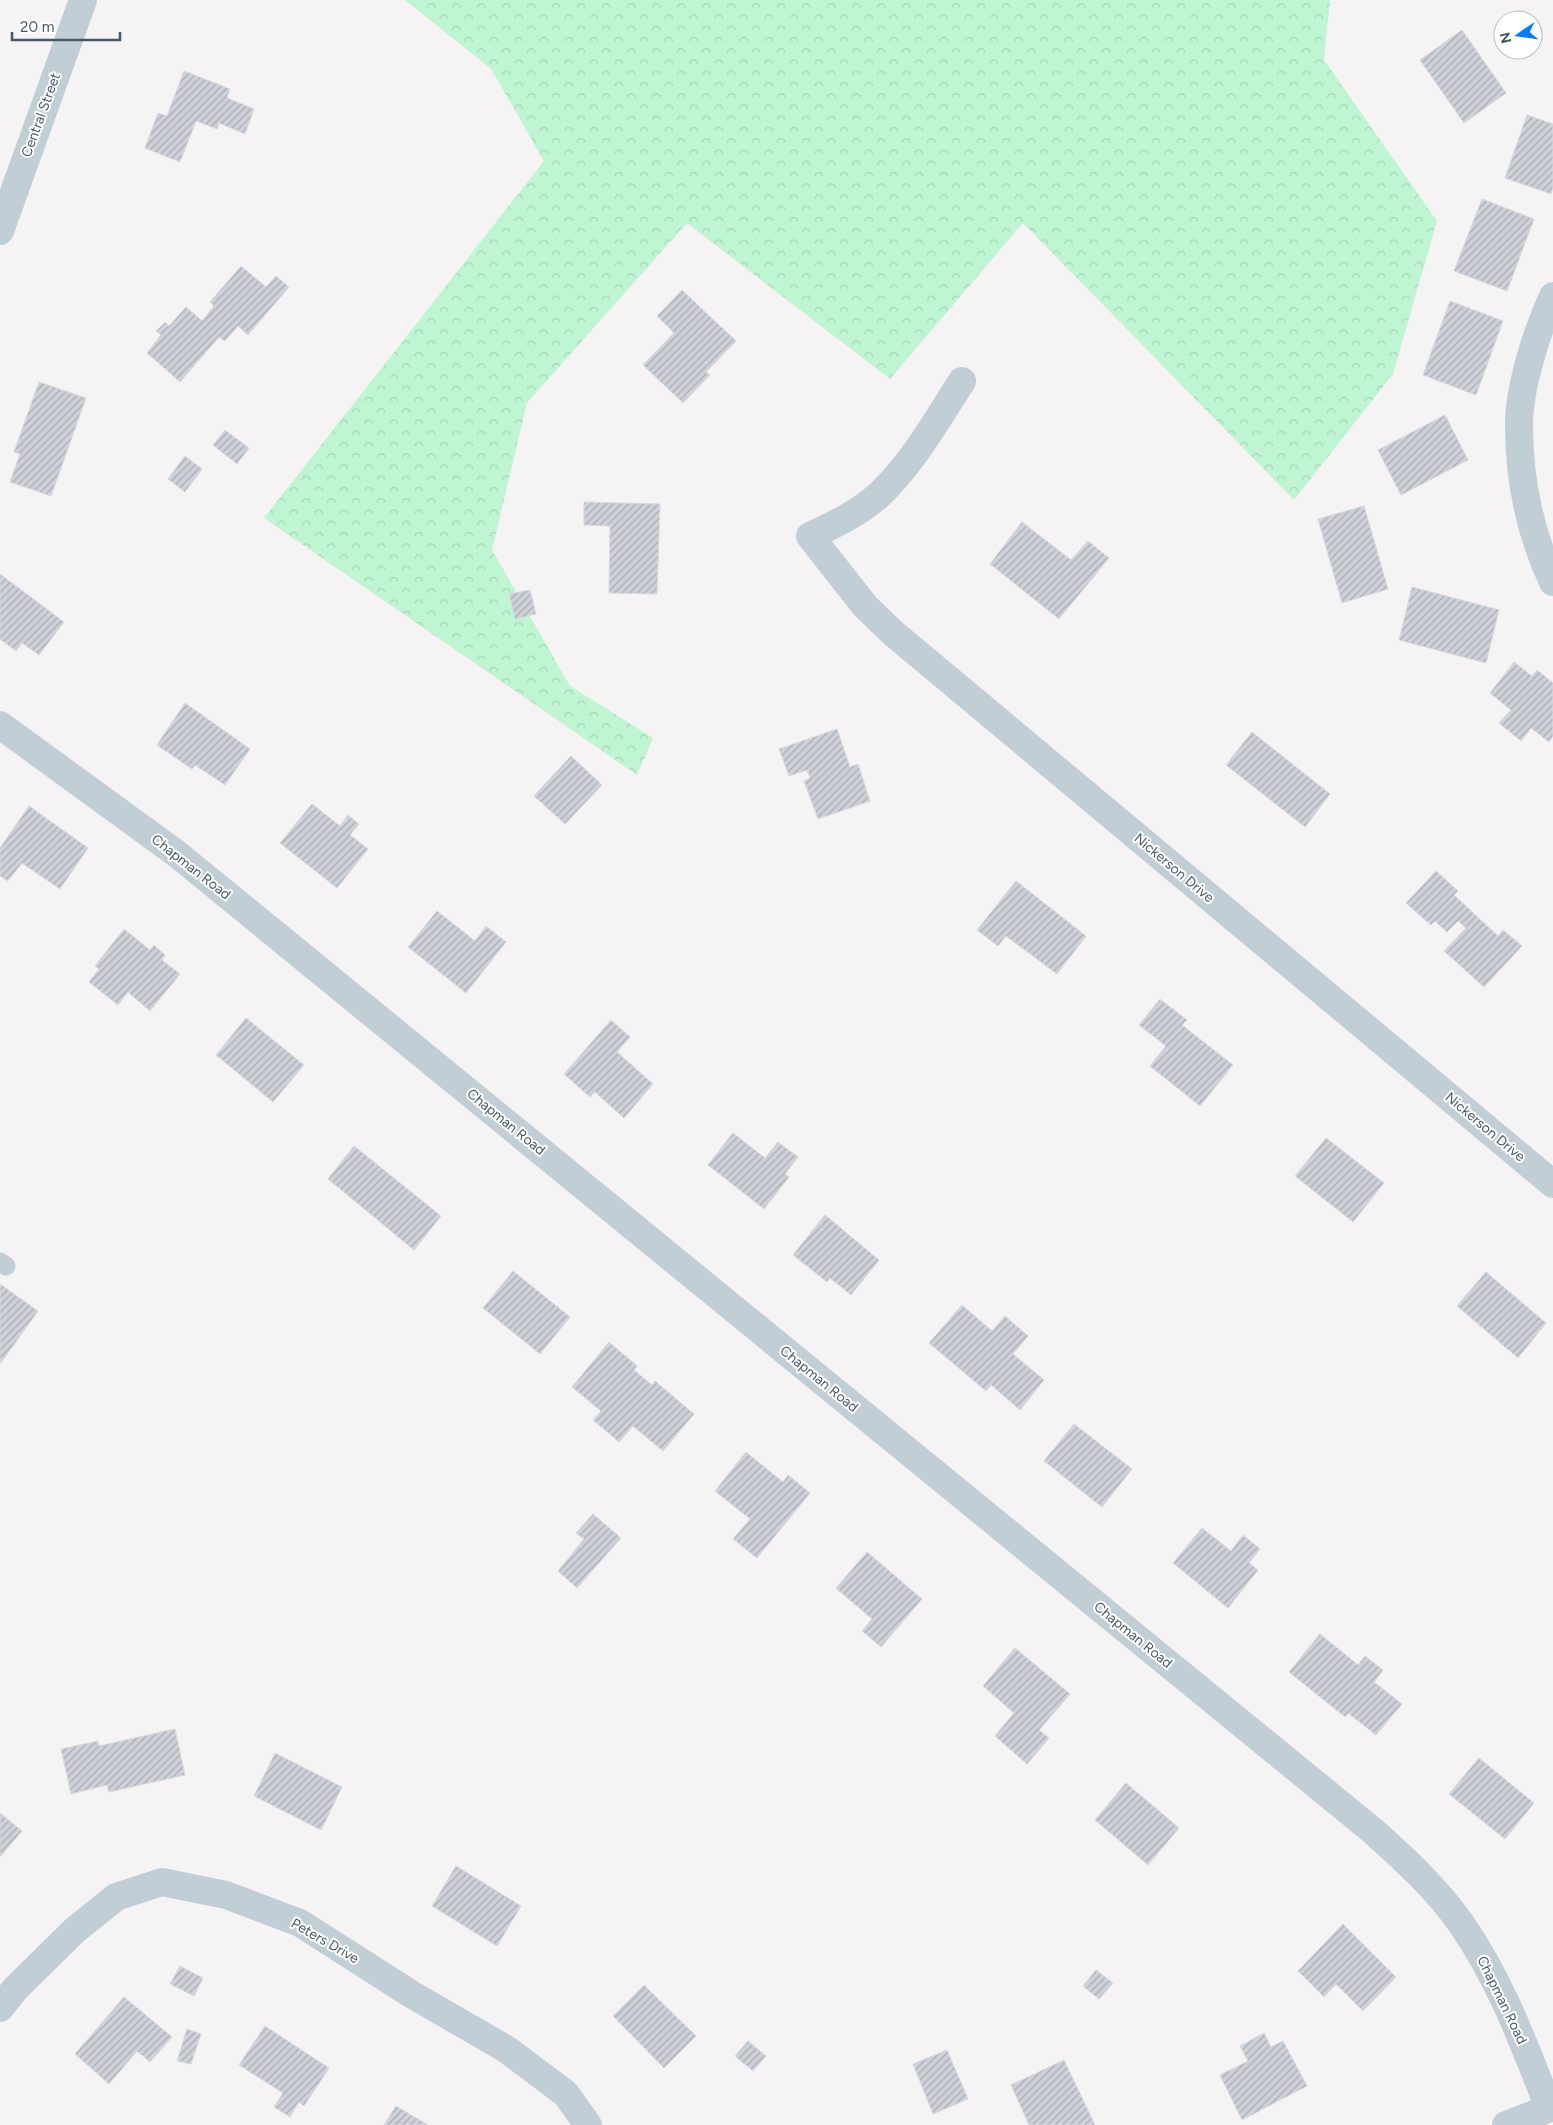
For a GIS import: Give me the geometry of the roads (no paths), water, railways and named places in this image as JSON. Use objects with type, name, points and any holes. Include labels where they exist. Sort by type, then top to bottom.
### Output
[{"type":"street","name":"Central Street","points":[[0,231],[83,0]]},
{"type":"street","points":[[1553,296],[1539,329],[1530,360],[1519,424],[1524,497],[1542,559],[1553,582]]},
{"type":"street","name":"Nickerson Drive","points":[[962,381],[906,466],[878,496],[846,519],[810,536],[864,606],[893,633],[1553,1184]]},
{"type":"street","name":"Chapman Road","points":[[0,725],[184,861],[1373,1831],[1416,1870],[1460,1922],[1493,1975],[1522,2036],[1551,2107]]},
{"type":"street","name":"Peters Drive","points":[[0,2008],[15,1989],[75,1930],[116,1897],[162,1882],[226,1895],[300,1923],[412,1994],[506,2049],[566,2094],[588,2125]]},
{"type":"street","points":[[1506,2125],[1551,2107]]}]
